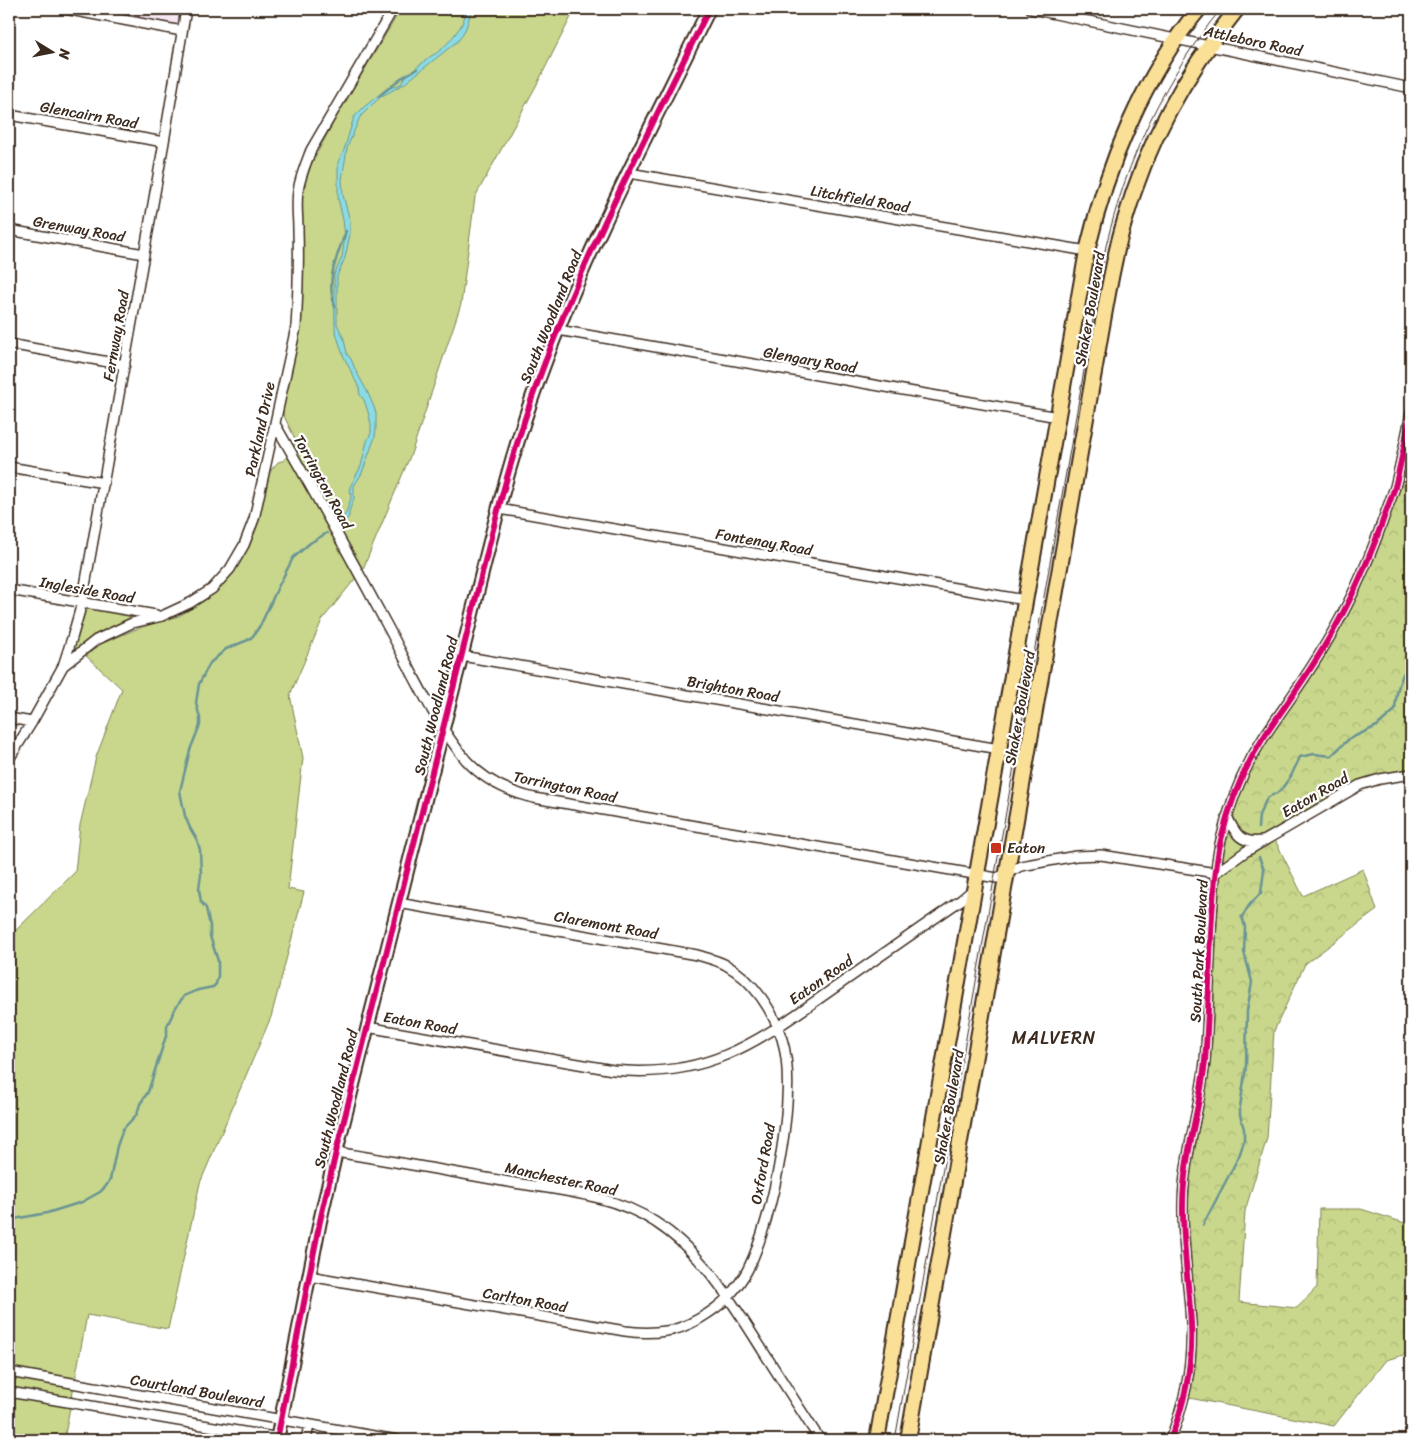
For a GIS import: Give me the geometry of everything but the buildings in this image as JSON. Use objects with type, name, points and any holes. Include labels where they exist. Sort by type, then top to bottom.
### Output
[{"type":"main road","name":"Shaker Boulevard","points":[[877,1440],[974,889],[983,876],[999,749],[1087,251],[1101,196],[1123,137],[1147,88],[1176,39],[1199,9]]},
{"type":"main road","name":"Shaker Boulevard","points":[[908,1440],[1119,242],[1134,189],[1157,132],[1178,92],[1237,9]]},
{"type":"street","points":[[65,9],[182,31]]},
{"type":"street","name":"Fernway Road","points":[[63,666],[82,603],[126,365],[186,9]]},
{"type":"street","name":"Parkland Drive","points":[[9,759],[63,666],[96,640],[132,623],[162,616],[190,603],[212,589],[230,569],[244,546],[254,520],[296,327],[298,300],[297,204],[302,173],[315,143],[393,9]]},
{"type":"street","name":"South Woodland Road","points":[[277,1439],[320,1221],[336,1152],[498,509],[512,461],[533,395],[592,247],[709,9]]},
{"type":"street","name":"Attleboro Road","points":[[1031,9],[1411,88]]},
{"type":"street","name":"Glencairn Road","points":[[9,115],[164,142]]},
{"type":"street","name":"Litchfield Road","points":[[629,173],[1087,251]]},
{"type":"street","name":"Grenway Road","points":[[9,230],[144,254]]},
{"type":"street","name":"Glengary Road","points":[[558,330],[1058,417]]},
{"type":"street","points":[[9,344],[126,365]]},
{"type":"street","name":"South Park Boulevard","points":[[1170,1440],[1185,1393],[1190,1360],[1191,1326],[1182,1211],[1184,1176],[1204,1064],[1208,1018],[1210,946],[1221,839],[1227,816],[1243,775],[1262,740],[1298,689],[1326,644],[1354,591],[1375,542],[1394,489],[1408,440],[1411,413]]},
{"type":"street","name":"Torrington Road","points":[[275,424],[333,526],[443,729],[475,768],[505,789],[524,796],[983,876]]},
{"type":"street","points":[[9,467],[104,483]]},
{"type":"street","name":"Fontenay Road","points":[[498,509],[1025,600]]},
{"type":"street","name":"Ingleside Road","points":[[9,590],[162,616]]},
{"type":"street","name":"Brighton Road","points":[[462,656],[999,749]]},
{"type":"street","points":[[9,718],[32,722]]},
{"type":"street","name":"Eaton Road","points":[[1216,873],[1231,861],[1360,785],[1380,779],[1411,774]]},
{"type":"street","points":[[1227,816],[1241,838],[1254,842],[1265,841]]},
{"type":"street","points":[[983,876],[997,878],[1021,866],[1076,856],[1101,856],[1216,873]]},
{"type":"street","name":"Eaton Road","points":[[367,1027],[595,1067],[646,1072],[679,1069],[709,1062],[738,1050],[778,1028],[974,889]]},
{"type":"street","name":"Claremont Road","points":[[398,903],[710,959],[726,965],[748,983],[766,1006],[778,1028]]},
{"type":"street","name":"Oxford Road","points":[[728,1297],[741,1280],[753,1258],[769,1210],[778,1171],[785,1119],[787,1084],[785,1052],[778,1028]]},
{"type":"street","name":"Manchester Road","points":[[336,1152],[573,1193],[600,1199],[629,1209],[655,1222],[681,1243],[708,1270],[728,1297],[820,1440]]},
{"type":"street","name":"Carlton Road","points":[[309,1276],[635,1332],[678,1329],[711,1312],[728,1297]]},
{"type":"street","name":"Courtland Boulevard","points":[[9,1372],[397,1440]]},
{"type":"street","points":[[78,1403],[81,1385]]},
{"type":"street","points":[[9,1392],[291,1440]]},
{"type":"street","points":[[306,1440],[309,1425]]},
{"type":"shaded area","points":[[82,9],[182,9],[179,23],[175,25]]},
{"type":"green space","points":[[401,9],[575,9],[536,86],[475,197],[461,304],[411,454],[363,569],[322,620],[290,695],[303,758],[288,889],[304,892],[271,1017],[200,1183],[168,1329],[87,1315],[64,1440],[9,1440],[9,937],[75,872],[80,825],[96,757],[122,689],[86,656],[101,644],[139,628],[179,616],[204,601],[220,588],[233,574],[251,540],[258,522],[266,480],[271,470],[278,462],[285,460],[295,439],[283,414],[283,406],[300,330],[303,263],[301,213],[302,195],[307,172],[339,112]]},
{"type":"green space","points":[[1411,413],[1411,774],[1380,779],[1273,836],[1303,896],[1363,869],[1377,910],[1305,964],[1274,1031],[1267,1138],[1245,1211],[1239,1302],[1297,1308],[1317,1287],[1319,1209],[1361,1209],[1411,1225],[1411,1353],[1386,1360],[1334,1426],[1184,1397],[1190,1360],[1183,1211],[1197,1111],[1216,873],[1243,775],[1326,644],[1394,489]]},
{"type":"green space","points":[[82,603],[162,616],[132,623],[63,666]]},
{"type":"water","points":[[467,9],[472,9],[466,28],[459,40],[404,84],[375,102],[360,117],[347,148],[342,180],[343,195],[350,221],[350,234],[345,258],[337,276],[337,324],[344,339],[347,354],[374,407],[376,428],[375,437],[362,473],[354,486],[354,498],[349,516],[344,524],[340,522],[346,513],[351,498],[350,487],[361,466],[367,441],[371,433],[371,424],[364,400],[360,395],[359,388],[343,355],[335,330],[334,275],[342,257],[345,236],[338,198],[338,162],[344,150],[354,117],[385,90],[401,84],[404,78],[444,47],[462,24]]},
{"type":"waterway","points":[[379,96],[401,78],[417,69]]},
{"type":"waterway","points":[[335,307],[331,287],[333,269],[346,231]]},
{"type":"waterway","points":[[9,1220],[47,1213],[82,1202],[100,1192],[106,1186],[110,1180],[117,1146],[123,1129],[137,1114],[140,1104],[148,1092],[167,1033],[167,1026],[176,1007],[184,996],[198,990],[213,987],[216,984],[218,961],[210,936],[206,908],[201,902],[199,889],[201,874],[200,850],[185,816],[180,791],[190,750],[200,725],[196,703],[199,684],[210,663],[226,649],[253,636],[261,624],[293,558],[310,543],[327,533]]},
{"type":"waterway","points":[[1411,541],[1406,555],[1411,569]]},
{"type":"waterway","points":[[1258,828],[1259,815],[1267,798],[1280,791],[1291,776],[1300,757],[1314,754],[1331,756],[1349,739],[1377,726],[1395,710],[1397,691],[1401,679],[1411,663]]},
{"type":"waterway","points":[[1203,1225],[1239,1156],[1244,1142],[1240,1107],[1246,1066],[1247,1011],[1252,982],[1244,952],[1245,927],[1242,917],[1250,904],[1261,893],[1264,870],[1259,857]]},
{"type":"tram line","points":[[895,1440],[1106,246],[1125,182],[1150,121],[1182,63],[1221,9]]},
{"type":"cycle path","points":[[277,1440],[320,1221],[336,1152],[510,466],[533,395],[593,247],[709,9]]},
{"type":"cycle path","points":[[1170,1440],[1184,1398],[1191,1354],[1191,1324],[1183,1225],[1183,1192],[1188,1154],[1203,1080],[1212,915],[1216,868],[1221,840],[1232,801],[1249,763],[1262,740],[1325,645],[1342,616],[1363,570],[1395,487],[1411,413]]},
{"type":"place","name":"Eaton","points":[[996,848]]},
{"type":"district","name":"MALVERN","points":[[1054,1038]]}]
